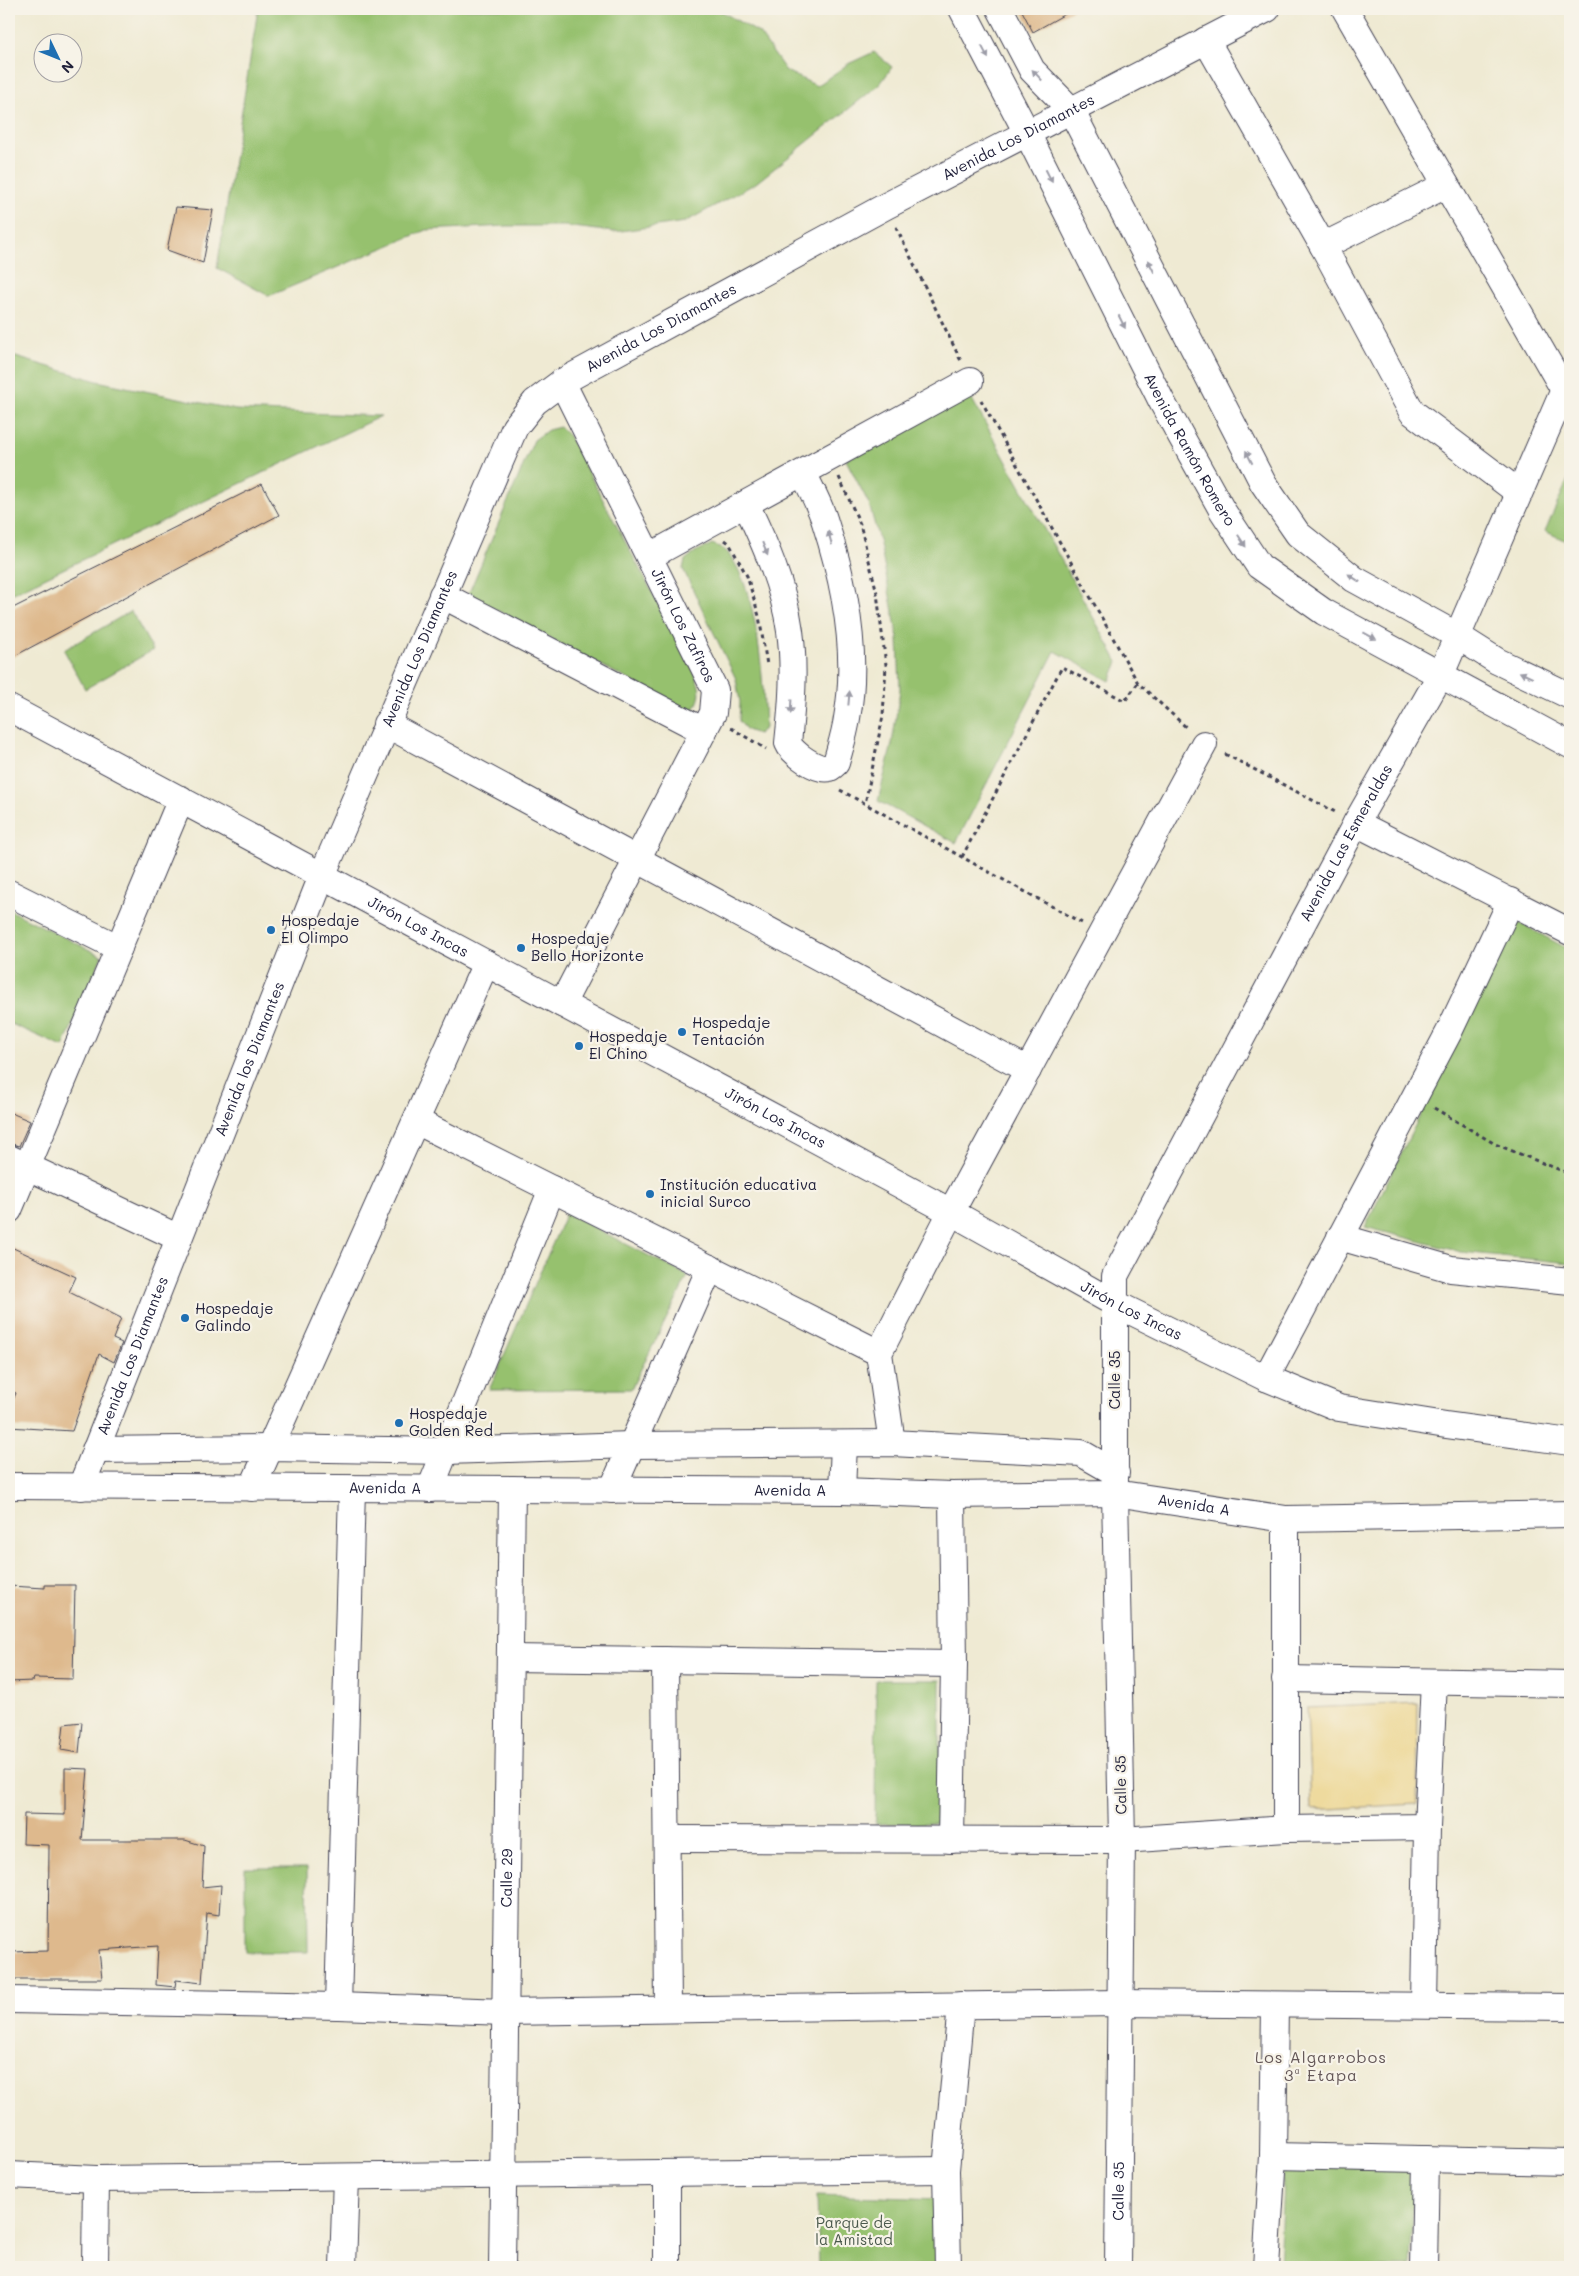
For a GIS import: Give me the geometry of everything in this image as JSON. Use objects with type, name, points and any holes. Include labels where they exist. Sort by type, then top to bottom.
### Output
[{"type":"street","name":"Avenida Ramón Romero","points":[[962,9],[1027,132],[1162,402],[1222,510],[1259,566],[1324,612],[1570,745]]},
{"type":"street","points":[[1000,9],[1032,70],[1071,110],[1263,483],[1298,534],[1354,579],[1456,635],[1498,661],[1570,696]]},
{"type":"street","name":"Avenida Los Diamantes","points":[[318,885],[515,427],[535,402],[562,382],[886,206],[1267,9]]},
{"type":"street","points":[[1345,9],[1446,185],[1567,383]]},
{"type":"street","points":[[1206,40],[1322,246],[1412,412],[1518,492]]},
{"type":"street","points":[[1322,246],[1446,185]]},
{"type":"street","points":[[650,556],[970,381]]},
{"type":"street","name":"Jirón Los Zafiros","points":[[562,382],[715,690],[713,713],[562,1004]]},
{"type":"street","name":"Avenida Las Esmeraldas","points":[[1114,1303],[1115,1276],[1356,822],[1441,674],[1456,635],[1567,383]]},
{"type":"street","points":[[746,504],[780,590],[790,631],[792,676],[788,743],[792,751],[799,757],[824,768],[830,768],[836,763],[848,718],[852,670],[849,626],[845,595],[825,520],[803,473]]},
{"type":"street","points":[[442,595],[704,731]]},
{"type":"street","name":"Jirón Los Incas","points":[[12,718],[181,799],[318,885],[486,964],[952,1212],[1114,1303],[1266,1378],[1339,1408],[1570,1442]]},
{"type":"street","points":[[386,724],[1028,1070]]},
{"type":"street","points":[[892,1443],[879,1353],[952,1212],[1204,744]]},
{"type":"street","points":[[9,1210],[18,1162],[119,948],[181,799]]},
{"type":"street","points":[[1356,822],[1570,932]]},
{"type":"street","name":"Avenida los Diamantes","points":[[182,1231],[318,885]]},
{"type":"street","points":[[9,893],[119,948]]},
{"type":"street","points":[[1266,1378],[1449,1032],[1512,901]]},
{"type":"street","points":[[252,1488],[486,964]]},
{"type":"street","points":[[416,1121],[879,1353]]},
{"type":"street","points":[[18,1162],[182,1231]]},
{"type":"street","points":[[430,1489],[552,1189]]},
{"type":"street","name":"Avenida Los Diamantes","points":[[81,1487],[182,1231]]},
{"type":"street","points":[[1340,1237],[1451,1270],[1570,1281]]},
{"type":"street","points":[[612,1490],[710,1268]]},
{"type":"street","name":"Calle 35","points":[[1114,1303],[1122,1840],[1118,2267]]},
{"type":"street","points":[[96,1450],[270,1448],[446,1451],[631,1445],[892,1443],[1081,1452],[1116,1483]]},
{"type":"street","points":[[842,1491],[844,1444]]},
{"type":"street","name":"Avenida A","points":[[9,1486],[842,1491],[952,1495],[1116,1483],[1286,1519],[1570,1514]]},
{"type":"street","points":[[338,2006],[352,1488]]},
{"type":"street","name":"Calle 29","points":[[502,2267],[512,1489]]},
{"type":"street","points":[[951,1840],[954,1664],[952,1495]]},
{"type":"street","points":[[1286,1519],[1286,1829]]},
{"type":"street","points":[[510,1658],[954,1664]]},
{"type":"street","points":[[665,1660],[668,2009]]},
{"type":"street","points":[[1285,1679],[1570,1684]]},
{"type":"street","points":[[1424,2005],[1427,1827],[1434,1682]]},
{"type":"street","points":[[667,1838],[1122,1840],[1286,1829],[1427,1827]]},
{"type":"street","points":[[9,2000],[338,2006],[505,2012],[1119,2003],[1570,2007]]},
{"type":"street","points":[[948,2267],[946,2170],[961,2005]]},
{"type":"street","points":[[1266,2267],[1273,2156],[1275,2005]]},
{"type":"street","points":[[1273,2156],[1570,2162]]},
{"type":"street","points":[[1424,2267],[1426,2159]]},
{"type":"street","points":[[9,2175],[96,2180],[946,2170]]},
{"type":"street","points":[[667,2174],[667,2267]]},
{"type":"street","points":[[344,2267],[346,2177]]},
{"type":"street","points":[[95,2267],[96,2180]]},
{"type":"path","points":[[886,206],[970,381],[1138,684],[1204,744],[1356,822]]},
{"type":"path","points":[[720,535],[729,543],[747,576],[759,616],[768,669]]},
{"type":"path","points":[[962,857],[1062,667],[1125,701],[1138,684]]},
{"type":"path","points":[[730,727],[771,752]]},
{"type":"path","points":[[763,747],[766,738]]},
{"type":"path","points":[[840,790],[1102,934]]},
{"type":"path","points":[[1415,1096],[1496,1144],[1570,1174]]},
{"type":"green space","points":[[258,9],[717,9],[759,33],[786,71],[817,86],[848,64],[874,52],[892,67],[880,84],[756,183],[685,222],[614,232],[565,226],[507,226],[426,230],[269,296],[217,268]]},
{"type":"green space","points":[[9,355],[97,381],[236,410],[381,416],[9,595]]},
{"type":"green space","points":[[968,392],[1118,662],[1110,681],[1055,651],[956,843],[878,801],[892,744],[900,690],[898,638],[880,544],[869,504],[846,460]]},
{"type":"green space","points":[[560,427],[569,436],[694,671],[700,693],[692,713],[468,595],[534,440],[548,430]]},
{"type":"green space","points":[[1570,475],[1570,543],[1545,531]]},
{"type":"green space","points":[[712,544],[727,552],[738,570],[747,590],[753,613],[761,661],[765,728],[758,734],[747,730],[739,721],[740,702],[736,679],[683,569],[685,560],[695,552]]},
{"type":"green space","points":[[131,611],[153,650],[85,689],[64,650]]},
{"type":"green space","points":[[9,910],[102,956],[63,1047],[9,1023]]},
{"type":"green space","points":[[1516,921],[1570,950],[1570,1263],[1461,1252],[1365,1227]]},
{"type":"green space","points":[[566,1213],[688,1276],[631,1389],[489,1390]]},
{"type":"green space","points":[[876,1680],[940,1680],[940,1823],[875,1824]]},
{"type":"green space","points":[[245,1868],[307,1868],[308,1952],[245,1952]]},
{"type":"green space","points":[[1284,2162],[1415,2167],[1410,2267],[1279,2267]]},
{"type":"green space","name":"Parque de la Amistad","points":[[817,2195],[942,2199],[938,2267],[819,2267]]},
{"type":"sand","points":[[1418,1703],[1417,1804],[1311,1810],[1307,1708]]},
{"type":"building","points":[[1021,9],[1074,9],[1033,32]]},
{"type":"building","points":[[176,207],[213,210],[203,263],[167,250]]},
{"type":"building","points":[[262,484],[279,515],[9,659],[9,610]]},
{"type":"building","points":[[9,1112],[30,1121],[19,1146],[9,1143]]},
{"type":"building","points":[[9,1246],[76,1277],[69,1292],[121,1318],[113,1339],[122,1343],[114,1362],[99,1354],[72,1431],[9,1427],[9,1410],[16,1393],[9,1390]]},
{"type":"building","points":[[45,1585],[75,1585],[73,1679],[34,1678],[33,1681],[9,1682],[9,1586],[45,1588]]},
{"type":"building","points":[[82,1722],[79,1753],[61,1750],[64,1724]]},
{"type":"building","points":[[65,1768],[88,1769],[82,1840],[185,1840],[204,1846],[202,1887],[221,1885],[219,1915],[207,1913],[202,1983],[176,1980],[175,1987],[156,1985],[158,1946],[99,1950],[102,1979],[9,1979],[9,1952],[48,1951],[49,1845],[23,1844],[24,1814],[65,1815]]},
{"type":"place","name":"Hospedaje El Olimpo","points":[[271,930]]},
{"type":"place","name":"Hospedaje Bello Horizonte","points":[[521,948]]},
{"type":"place","name":"Hospedaje Tentación","points":[[682,1032]]},
{"type":"place","name":"Hospedaje El Chino","points":[[579,1046]]},
{"type":"place","name":"Institución educativa inicial Surco","points":[[650,1194]]},
{"type":"place","name":"Hospedaje Galindo","points":[[185,1318]]},
{"type":"place","name":"Hospedaje Golden Red","points":[[399,1423]]},
{"type":"district","name":"Los Algarrobos 3ª Etapa","points":[[1321,2066]]}]
